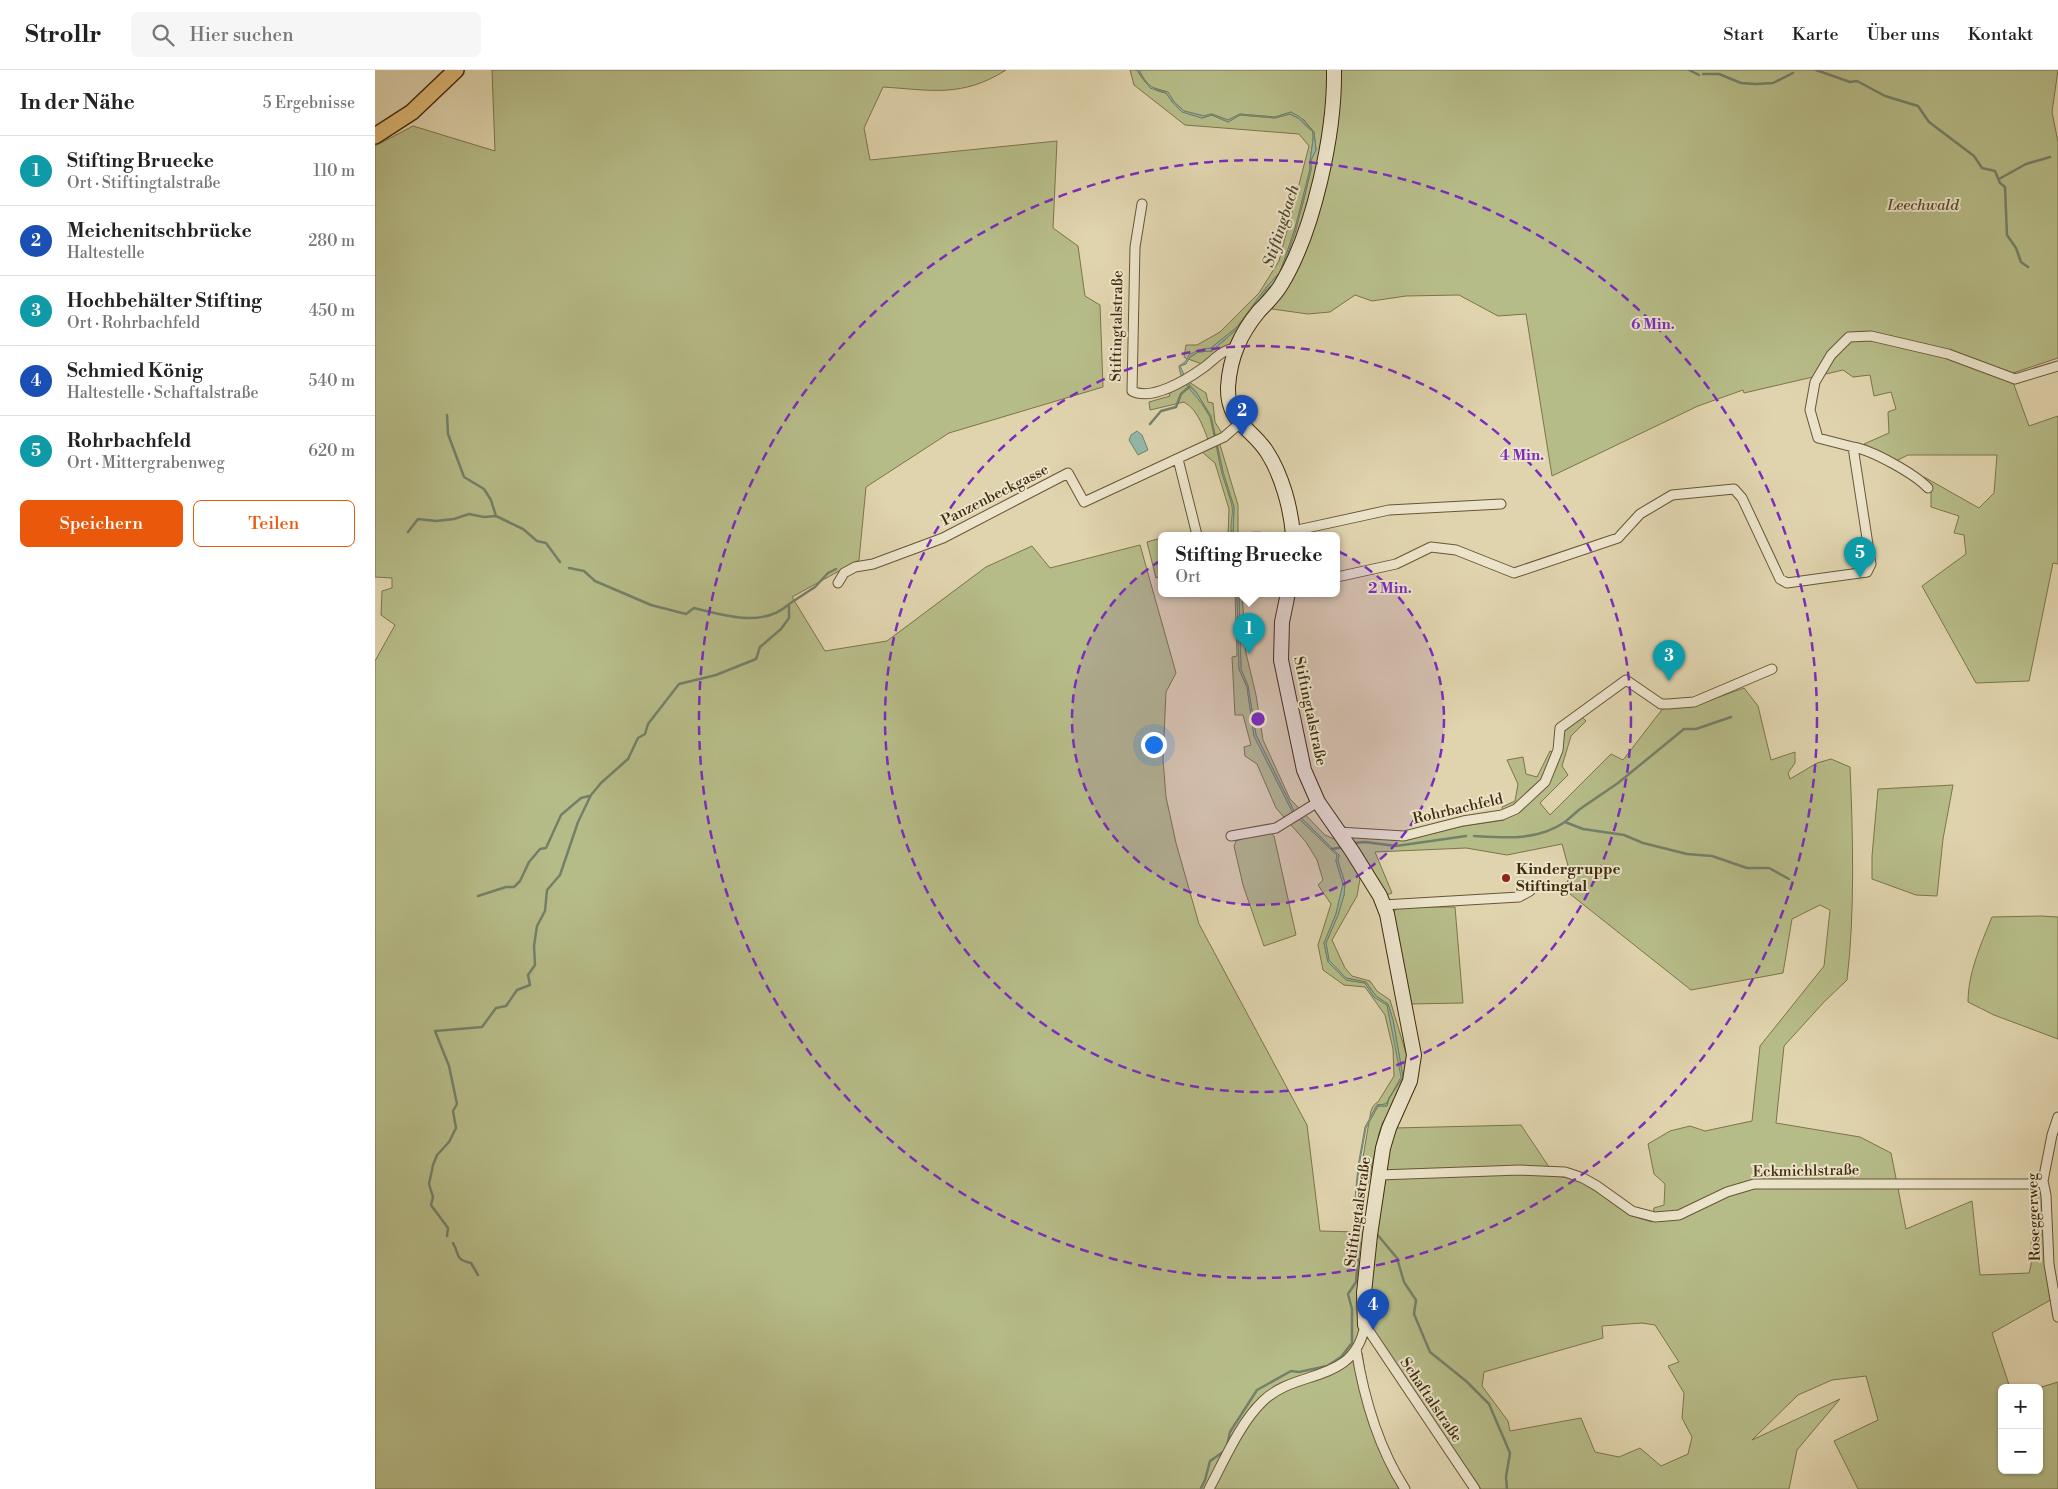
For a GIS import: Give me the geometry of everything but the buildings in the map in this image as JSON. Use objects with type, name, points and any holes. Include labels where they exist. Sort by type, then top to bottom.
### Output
[{"type":"main road","points":[[375,136],[411,112],[456,70]]},
{"type":"street","points":[[1293,532],[1275,466],[1266,450],[1239,424],[1231,408],[1228,389],[1231,362],[1235,348],[1244,332],[1281,286],[1306,229],[1314,204],[1331,119],[1334,97],[1334,70]]},
{"type":"street","name":"Stiftingtalstraße","points":[[1142,204],[1135,247],[1132,391],[1139,395],[1147,394],[1183,380],[1226,350],[1235,348]]},
{"type":"street","points":[[1927,488],[1917,478],[1864,449],[1818,438],[1810,410],[1815,382],[1822,368],[1840,345],[1849,337],[1871,336],[1948,354],[2015,379],[2058,366]]},
{"type":"street","name":"Panzenbeckgasse","points":[[838,584],[844,573],[855,567],[873,564],[943,538],[1068,473],[1084,502],[1225,437],[1239,424]]},
{"type":"street","points":[[1340,576],[1397,564],[1431,547],[1456,550],[1514,573],[1618,538],[1640,514],[1672,495],[1734,489],[1742,498],[1780,579],[1787,584],[1867,572],[1871,564],[1853,447]]},
{"type":"street","points":[[1178,459],[1196,532]]},
{"type":"street","points":[[1297,532],[1389,510],[1501,504]]},
{"type":"street","name":"Stiftingtalstraße","points":[[1209,1489],[1245,1424],[1263,1401],[1279,1390],[1337,1368],[1357,1349],[1365,1325],[1364,1293],[1370,1235],[1383,1148],[1389,1128],[1410,1081],[1414,1055],[1390,927],[1383,905],[1353,851],[1318,802],[1300,756],[1281,660],[1282,622],[1287,597]]},
{"type":"street","name":"Rohrbachfeld","points":[[1338,832],[1404,836],[1502,815],[1516,809],[1545,782],[1558,750],[1560,728],[1626,680],[1661,704],[1694,702],[1772,669]]},
{"type":"street","points":[[1231,836],[1276,828],[1318,802]]},
{"type":"street","points":[[1383,905],[1519,897],[1530,891]]},
{"type":"street","name":"Roseggerweg","points":[[2058,1117],[2052,1135],[2043,1181],[2046,1195],[2049,1264],[2058,1317]]},
{"type":"street","name":"Eckmichlstraße","points":[[1379,1176],[1520,1170],[1565,1172],[1583,1178],[1597,1186],[1632,1211],[1644,1216],[1667,1217],[1686,1212],[1727,1192],[1754,1184],[2028,1184],[2043,1181]]},
{"type":"street","name":"Schaftalstraße","points":[[1365,1325],[1475,1489]]},
{"type":"street","points":[[1357,1349],[1366,1399],[1382,1447],[1405,1489]]},
{"type":"green space","points":[[492,70],[1006,70],[975,85],[946,90],[883,87],[864,128],[870,160],[1057,141],[1053,228],[1078,246],[1085,296],[1100,305],[1103,387],[949,433],[866,487],[859,560],[792,597],[825,651],[887,641],[986,567],[1032,546],[1050,568],[1140,545],[1176,673],[1166,692],[1163,760],[1166,797],[1176,843],[1199,924],[1307,1125],[1320,1231],[1357,1232],[1365,1235],[1369,1264],[1375,1259],[1372,1256],[1385,1155],[1394,1128],[1521,1125],[1555,1176],[1576,1179],[1629,1215],[1652,1222],[1654,1208],[1664,1205],[1665,1184],[1654,1174],[1648,1144],[1670,1131],[1690,1126],[1705,1131],[1752,1121],[1760,1046],[1824,966],[1830,910],[1820,905],[1792,919],[1783,973],[1691,990],[1565,890],[1570,873],[1562,844],[1507,855],[1466,848],[1375,852],[1392,893],[1384,896],[1351,861],[1360,879],[1357,896],[1332,940],[1345,968],[1352,976],[1370,981],[1377,991],[1390,1000],[1408,1060],[1406,1078],[1396,1105],[1383,1122],[1379,1133],[1368,1184],[1359,1181],[1369,1122],[1378,1106],[1387,1106],[1389,1098],[1403,1077],[1393,1020],[1388,1004],[1376,996],[1366,982],[1346,978],[1329,961],[1326,943],[1344,895],[1345,883],[1338,861],[1339,855],[1294,811],[1256,735],[1248,686],[1241,669],[1239,597],[1242,597],[1246,653],[1256,695],[1263,740],[1290,799],[1325,835],[1334,839],[1354,836],[1404,840],[1463,826],[1504,820],[1502,807],[1515,801],[1518,784],[1507,760],[1523,757],[1526,774],[1537,777],[1550,751],[1560,754],[1565,731],[1581,716],[1586,721],[1571,736],[1562,766],[1568,775],[1540,803],[1550,815],[1611,754],[1623,760],[1664,707],[1694,706],[1744,688],[1758,706],[1771,760],[1795,752],[1795,763],[1788,773],[1790,779],[1817,763],[1831,759],[1850,767],[1852,901],[1847,980],[1784,1046],[1776,1123],[1860,1137],[1891,1153],[1906,1229],[1972,1201],[1980,1275],[2029,1273],[2031,1265],[2032,1193],[2046,1195],[2054,1298],[1992,1333],[2009,1384],[1998,1384],[1998,1474],[2043,1474],[2043,1386],[2058,1382],[2058,1489],[1858,1489],[1834,1441],[1878,1420],[1866,1376],[1832,1380],[1798,1395],[1752,1440],[1840,1399],[1797,1450],[1789,1489],[1481,1489],[1367,1322],[1348,1355],[1362,1353],[1367,1386],[1385,1446],[1409,1489],[375,1489],[375,661],[395,625],[381,615],[382,591],[392,588],[392,578],[375,577],[375,146],[413,126],[495,151]],"holes":[[[1642,1323],[1655,1325],[1679,1362],[1668,1366],[1684,1393],[1682,1418],[1692,1437],[1688,1454],[1661,1466],[1640,1448],[1619,1457],[1595,1452],[1581,1418],[1510,1431],[1508,1421],[1482,1386],[1484,1372],[1603,1338],[1602,1326]]]},
{"type":"green space","points":[[1130,70],[1137,70],[1149,85],[1156,90],[1166,93],[1183,112],[1202,118],[1212,115],[1228,122],[1240,115],[1275,118],[1290,114],[1298,118],[1313,132],[1310,169],[1295,229],[1280,272],[1237,327],[1211,348],[1198,350],[1187,359],[1184,357],[1186,345],[1197,345],[1220,332],[1259,293],[1279,261],[1309,146],[1299,134],[1185,125],[1134,85]]},
{"type":"green space","name":"Leechwald","points":[[1139,70],[2058,70],[2052,112],[2058,142],[2058,358],[2010,374],[2029,426],[2058,416],[2058,564],[2053,563],[2029,681],[1976,683],[1922,586],[1966,554],[1964,535],[1954,533],[1959,516],[1931,507],[1931,488],[1920,480],[1924,477],[1979,508],[1994,493],[1997,455],[1908,455],[1896,461],[1864,444],[1889,433],[1888,412],[1896,409],[1891,392],[1874,396],[1870,375],[1853,377],[1843,370],[1744,393],[1743,390],[1698,406],[1552,476],[1526,314],[1498,316],[1459,295],[1406,296],[1372,301],[1355,295],[1330,312],[1308,314],[1272,309],[1279,299],[1279,283],[1231,346],[1202,364],[1188,359],[1198,352],[1212,351],[1238,328],[1281,273],[1303,203],[1311,170],[1311,160],[1316,150],[1314,132],[1304,120],[1291,112],[1275,117],[1240,114],[1228,120],[1212,114],[1204,116],[1184,111],[1174,102],[1168,92],[1151,87]]},
{"type":"green space","points":[[1188,383],[1206,393],[1208,402],[1213,403],[1215,422],[1223,435],[1218,438],[1238,505],[1238,532],[1233,532],[1234,507],[1223,472],[1211,416]]},
{"type":"green space","points":[[1186,384],[1195,393],[1210,417],[1222,473],[1233,508],[1232,532],[1228,532],[1229,509],[1215,463],[1202,452],[1211,448],[1194,410],[1184,402],[1150,410],[1149,402],[1170,396],[1169,393]]},
{"type":"green space","points":[[1158,539],[1158,577],[1156,578],[1147,542]]},
{"type":"green space","points":[[1235,597],[1237,597],[1239,669],[1247,687],[1254,736],[1293,813],[1337,855],[1336,861],[1343,884],[1336,914],[1324,943],[1328,962],[1346,980],[1365,983],[1374,997],[1387,1005],[1402,1077],[1386,1104],[1377,1105],[1370,1118],[1373,1107],[1394,1076],[1393,1049],[1385,1015],[1365,987],[1344,985],[1323,970],[1318,945],[1331,904],[1318,885],[1323,880],[1317,860],[1306,842],[1276,808],[1257,764],[1245,756],[1244,747],[1251,745],[1243,715],[1235,715],[1232,657],[1237,656]]},
{"type":"green space","points":[[1953,785],[1943,839],[1937,896],[1916,895],[1872,879],[1872,856],[1878,789]]},
{"type":"green space","points":[[1271,833],[1274,836],[1296,935],[1264,946],[1243,885],[1234,846],[1236,841],[1249,836]]},
{"type":"green space","points":[[1400,907],[1455,907],[1463,1003],[1409,1004],[1391,913]]},
{"type":"green space","points":[[1992,917],[2058,917],[2058,1039],[1994,1015],[1968,1002],[1973,969]]},
{"type":"shaded area","name":"Stiftingbach","points":[[1137,70],[1139,70],[1150,85],[1158,90],[1168,92],[1174,102],[1184,111],[1204,116],[1211,114],[1228,120],[1240,114],[1275,117],[1291,112],[1300,117],[1314,132],[1316,150],[1311,160],[1311,170],[1296,230],[1281,273],[1238,328],[1212,351],[1198,352],[1190,357],[1186,364],[1180,366],[1190,387],[1196,392],[1211,416],[1215,434],[1207,410],[1183,380],[1179,366],[1185,362],[1189,355],[1198,350],[1211,348],[1237,327],[1265,289],[1280,272],[1295,229],[1310,169],[1313,132],[1298,118],[1290,114],[1275,118],[1240,115],[1228,122],[1212,115],[1202,118],[1182,112],[1166,93],[1150,88]]},
{"type":"shaded area","points":[[1137,431],[1142,435],[1148,450],[1138,455],[1129,440],[1131,435]]},
{"type":"shaded area","name":"Stiftingbach","points":[[1217,442],[1223,472],[1234,507],[1233,532],[1231,529],[1232,506],[1220,466]]},
{"type":"shaded area","points":[[1237,597],[1239,597],[1241,669],[1248,686],[1256,735],[1294,811],[1339,855],[1338,861],[1345,883],[1344,895],[1326,943],[1329,960],[1346,978],[1366,982],[1376,996],[1388,1004],[1393,1020],[1403,1077],[1391,1095],[1401,1077],[1387,1005],[1374,997],[1365,983],[1346,980],[1328,962],[1324,943],[1336,914],[1343,884],[1336,861],[1337,855],[1293,813],[1254,736],[1247,687],[1239,669]]},
{"type":"shaded area","points":[[1389,1099],[1387,1106],[1378,1106],[1366,1128],[1359,1166],[1356,1199],[1357,1208],[1361,1215],[1356,1208],[1355,1199],[1358,1166],[1365,1127],[1377,1105],[1386,1104]]},
{"type":"waterway","points":[[1689,70],[1699,75]]},
{"type":"waterway","points":[[1816,70],[1850,82],[1857,81],[1885,96],[1918,106],[1929,122],[1974,156],[1982,168],[1995,171],[2000,183],[2005,187],[2007,235],[2016,248],[2021,262],[2028,267]]},
{"type":"waterway","points":[[1703,74],[1719,74],[1741,83],[1756,84],[1773,83],[1793,73]]},
{"type":"waterway","points":[[1999,179],[2026,164],[2050,157]]},
{"type":"waterway","points":[[1150,424],[1161,411],[1176,407],[1181,394],[1189,387]]},
{"type":"waterway","points":[[447,415],[448,434],[464,477],[484,489],[491,500],[496,516]]},
{"type":"waterway","points":[[408,532],[418,519],[436,521],[454,519],[469,514],[484,517],[496,516],[523,529],[537,541],[546,543],[560,562]]},
{"type":"waterway","points":[[569,568],[584,571],[595,581],[651,605],[686,614],[694,608],[730,616],[755,618],[778,612],[788,605]]},
{"type":"waterway","points":[[447,1236],[448,1228],[431,1205],[433,1197],[429,1184],[437,1155],[449,1142],[456,1128],[453,1111],[457,1104],[449,1066],[435,1031],[482,1027],[496,1008],[506,1006],[517,990],[530,985],[528,975],[535,965],[534,946],[537,926],[545,911],[547,890],[560,875],[578,822],[591,795],[601,783],[628,759],[638,738],[645,734],[648,724],[679,684],[716,675],[756,659],[760,647],[781,629],[789,618],[789,604],[815,587],[828,573],[836,569]]},
{"type":"waterway","points":[[1565,822],[1580,809],[1618,783],[1684,729],[1696,729],[1731,717]]},
{"type":"waterway","points":[[478,896],[506,887],[514,887],[520,881],[529,862],[540,849],[546,848],[561,815],[581,798],[589,796]]},
{"type":"waterway","points":[[1474,836],[1521,837],[1543,832],[1565,822],[1583,829],[1624,835],[1643,843],[1687,854],[1712,856],[1747,868],[1769,868],[1789,879]]},
{"type":"waterway","points":[[1353,843],[1365,842],[1396,846],[1466,836]]},
{"type":"waterway","points":[[1332,849],[1343,847]]},
{"type":"waterway","points":[[1201,1488],[1210,1461],[1226,1450],[1230,1432],[1257,1390],[1291,1371],[1299,1372],[1327,1366],[1341,1357],[1352,1343],[1352,1309],[1348,1294],[1356,1282],[1362,1214]]},
{"type":"waterway","points":[[1376,1233],[1397,1258],[1404,1282],[1416,1300],[1414,1314],[1430,1352],[1466,1381],[1489,1404],[1510,1453],[1506,1477],[1507,1489]]},
{"type":"waterway","points":[[453,1243],[458,1256],[462,1260],[471,1263],[478,1275]]},
{"type":"place","name":"Meichenitschbrücke","points":[[1242,436]]},
{"type":"place","name":"Rohrbachfeld","points":[[1860,578]]},
{"type":"place","name":"Stifting Bruecke","points":[[1249,654]]},
{"type":"place","name":"Hochbehälter Stifting","points":[[1669,681]]},
{"type":"place","name":"Kindergruppe Stiftingtal","points":[[1506,878]]},
{"type":"place","name":"Schmied König","points":[[1373,1330]]}]
